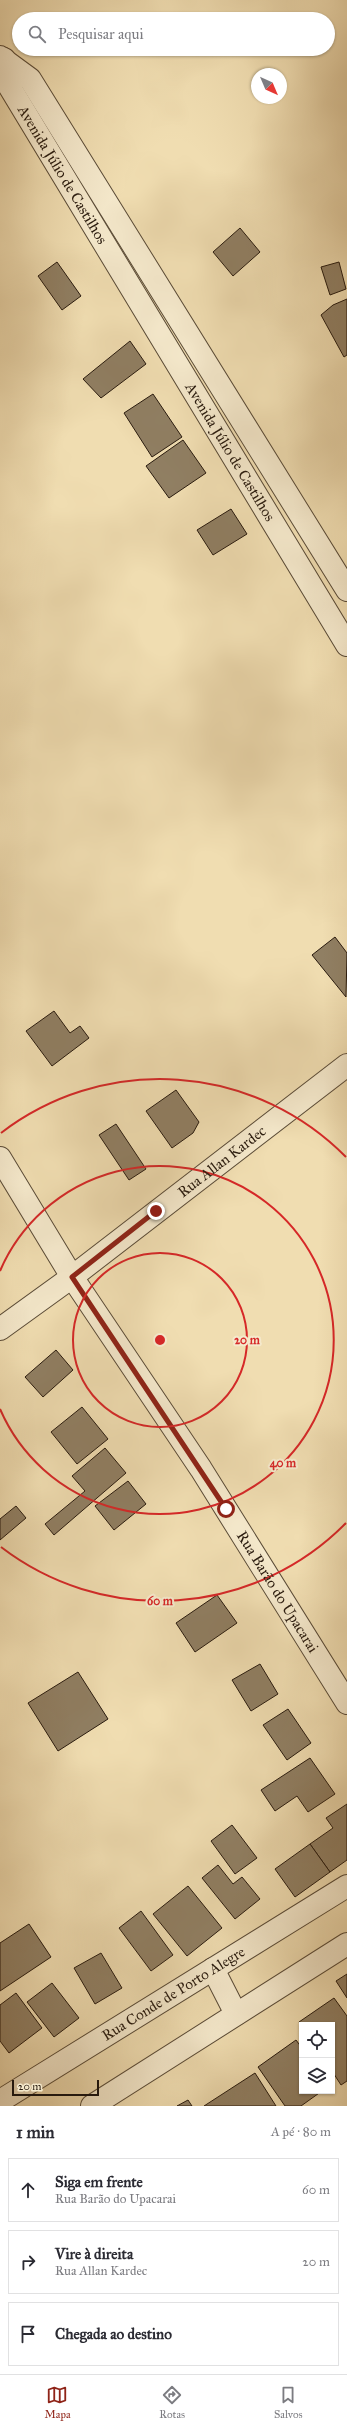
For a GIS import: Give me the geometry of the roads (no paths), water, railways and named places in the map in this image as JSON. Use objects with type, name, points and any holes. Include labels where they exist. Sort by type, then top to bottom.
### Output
[{"type":"street","name":"Avenida Júlio de Castilhos","points":[[2,58],[30,79],[346,589]]},
{"type":"street","name":"Avenida Júlio de Castilhos","points":[[2,58],[9,86],[347,645]]},
{"type":"street","points":[[321,603],[346,589]]},
{"type":"street","name":"Rua Allan Kardec","points":[[0,1329],[72,1277],[347,1065]]},
{"type":"street","name":"Rua Barão do Upacarai","points":[[0,1158],[72,1277],[201,1469],[347,1703]]},
{"type":"street","name":"Rua Conde de Porto Alegre","points":[[0,2101],[347,1886]]},
{"type":"street","points":[[92,2106],[347,1944]]},
{"type":"street","points":[[213,1969],[236,2014]]}]
